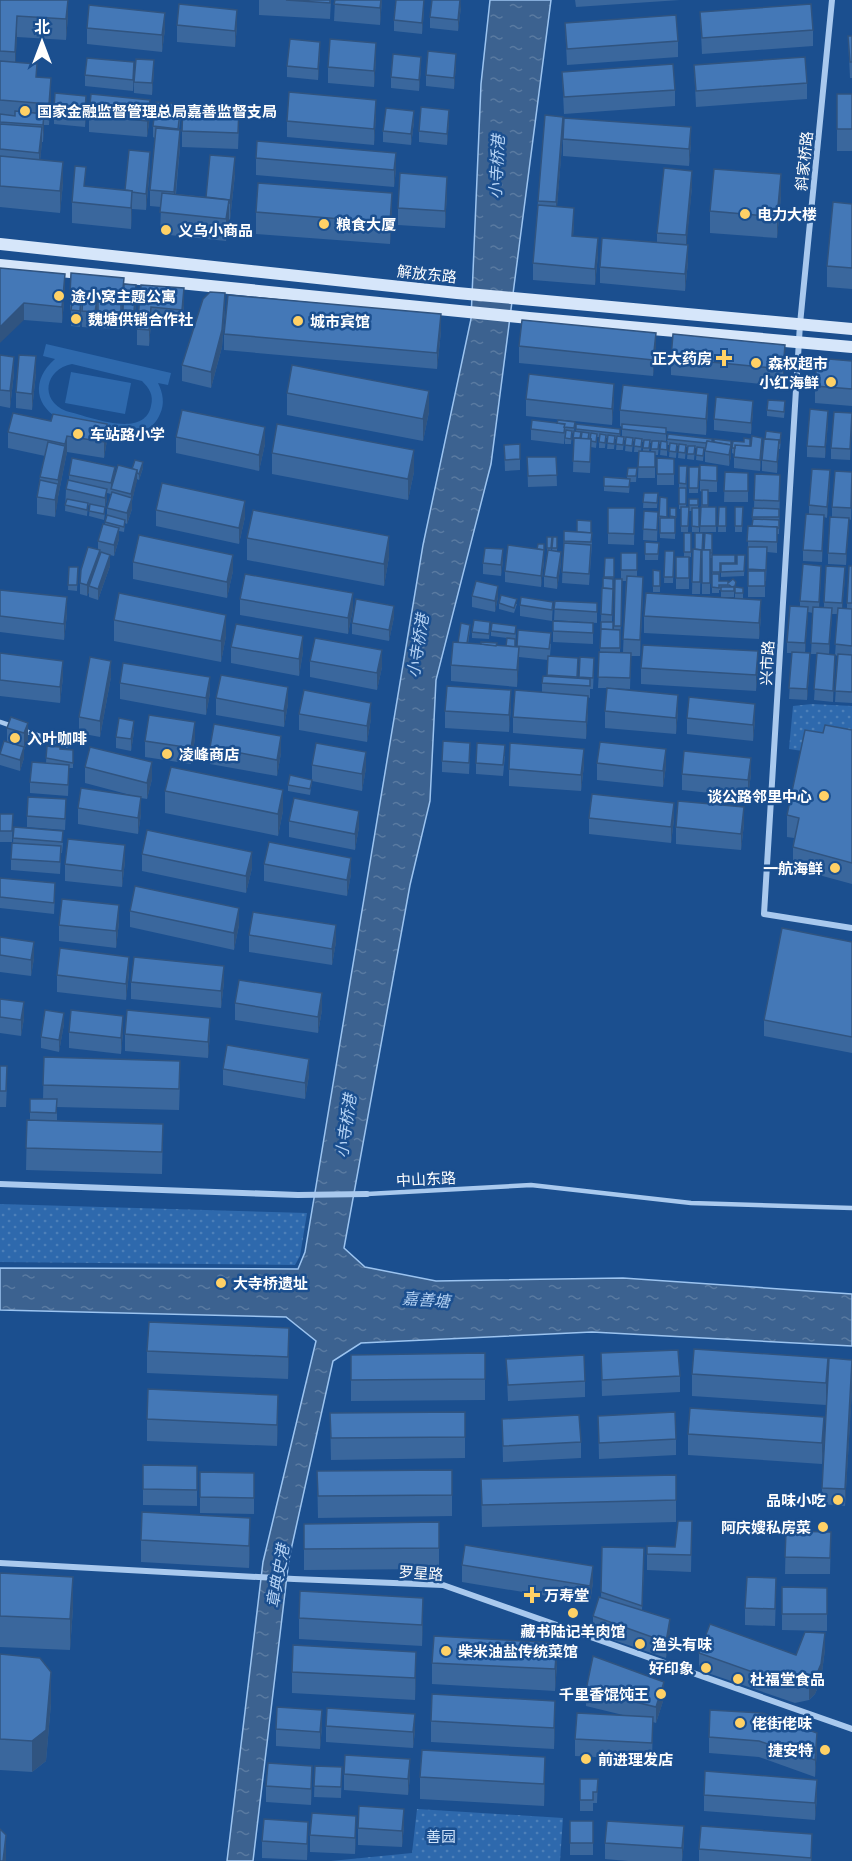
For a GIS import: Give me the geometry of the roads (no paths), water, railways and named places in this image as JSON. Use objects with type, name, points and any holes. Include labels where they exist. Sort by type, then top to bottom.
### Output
[{"type":"main road","name":"解放东路","points":[[0,244],[531,300],[852,329]]},
{"type":"main road","points":[[0,265],[456,311],[852,347]]},
{"type":"street","name":"斜家桥路","points":[[800,324],[832,0]]},
{"type":"street","name":"兴市路","points":[[800,324],[764,914],[852,928]]},
{"type":"street","name":"中山东路","points":[[0,1184],[298,1195],[367,1194]]},
{"type":"street","name":"罗星路","points":[[0,1563],[443,1585],[852,1729]]},
{"type":"lane","points":[[0,722],[67,745]]},
{"type":"lane","name":"中山东路","points":[[367,1194],[531,1185],[691,1203],[852,1208]]},
{"type":"water","points":[[490,0],[551,0],[491,464],[436,680],[430,801],[410,885],[344,1248],[365,1267],[436,1281],[623,1278],[852,1294],[852,1346],[592,1332],[361,1343],[333,1361],[289,1559],[253,1861],[227,1861],[263,1562],[316,1341],[286,1317],[0,1310],[0,1268],[298,1269],[305,1252],[423,545],[471,319],[481,84]]},
{"type":"place","name":"国家金融监督管理总局嘉善监督支局","points":[[25,111]]},
{"type":"place","name":"电力大楼","points":[[745,214]]},
{"type":"place","name":"粮食大厦","points":[[324,224]]},
{"type":"place","name":"义乌小商品","points":[[166,230]]},
{"type":"place","name":"途小窝主题公寓","points":[[59,296]]},
{"type":"place","name":"魏塘供销合作社","points":[[76,319]]},
{"type":"place","name":"城市宾馆","points":[[298,321]]},
{"type":"place","name":"正大药房","points":[[724,358]]},
{"type":"place","name":"森权超市","points":[[756,363]]},
{"type":"place","name":"小红海鲜","points":[[831,382]]},
{"type":"place","name":"车站路小学","points":[[78,434]]},
{"type":"place","name":"入叶咖啡","points":[[15,738]]},
{"type":"place","name":"凌峰商店","points":[[167,754]]},
{"type":"place","name":"谈公路邻里中心","points":[[824,796]]},
{"type":"place","name":"一航海鲜","points":[[835,868]]},
{"type":"place","name":"大寺桥遗址","points":[[221,1283]]},
{"type":"place","name":"品味小吃","points":[[838,1500]]},
{"type":"place","name":"阿庆嫂私房菜","points":[[823,1527]]},
{"type":"place","name":"万寿堂","points":[[532,1595]]},
{"type":"place","name":"藏书陆记羊肉馆","points":[[573,1613]]},
{"type":"place","name":"渔头有味","points":[[640,1644]]},
{"type":"place","name":"柴米油盐传统菜馆","points":[[446,1651]]},
{"type":"place","name":"好印象","points":[[706,1668]]},
{"type":"place","name":"杜福堂食品","points":[[738,1679]]},
{"type":"place","name":"千里香馄饨王","points":[[661,1694]]},
{"type":"place","name":"佬街佬味","points":[[740,1723]]},
{"type":"place","name":"捷安特","points":[[825,1750]]},
{"type":"place","name":"前进理发店","points":[[586,1759]]},
{"type":"water label","name":"小寺桥港","points":[[497,167]]},
{"type":"water label","name":"小寺桥港","points":[[418,646]]},
{"type":"water label","name":"小寺桥港","points":[[346,1126]]},
{"type":"water label","name":"嘉善塘","points":[[426,1300]]},
{"type":"water label","name":"章典史港","points":[[278,1576]]},
{"type":"park label","name":"善园","points":[[441,1836]]}]
